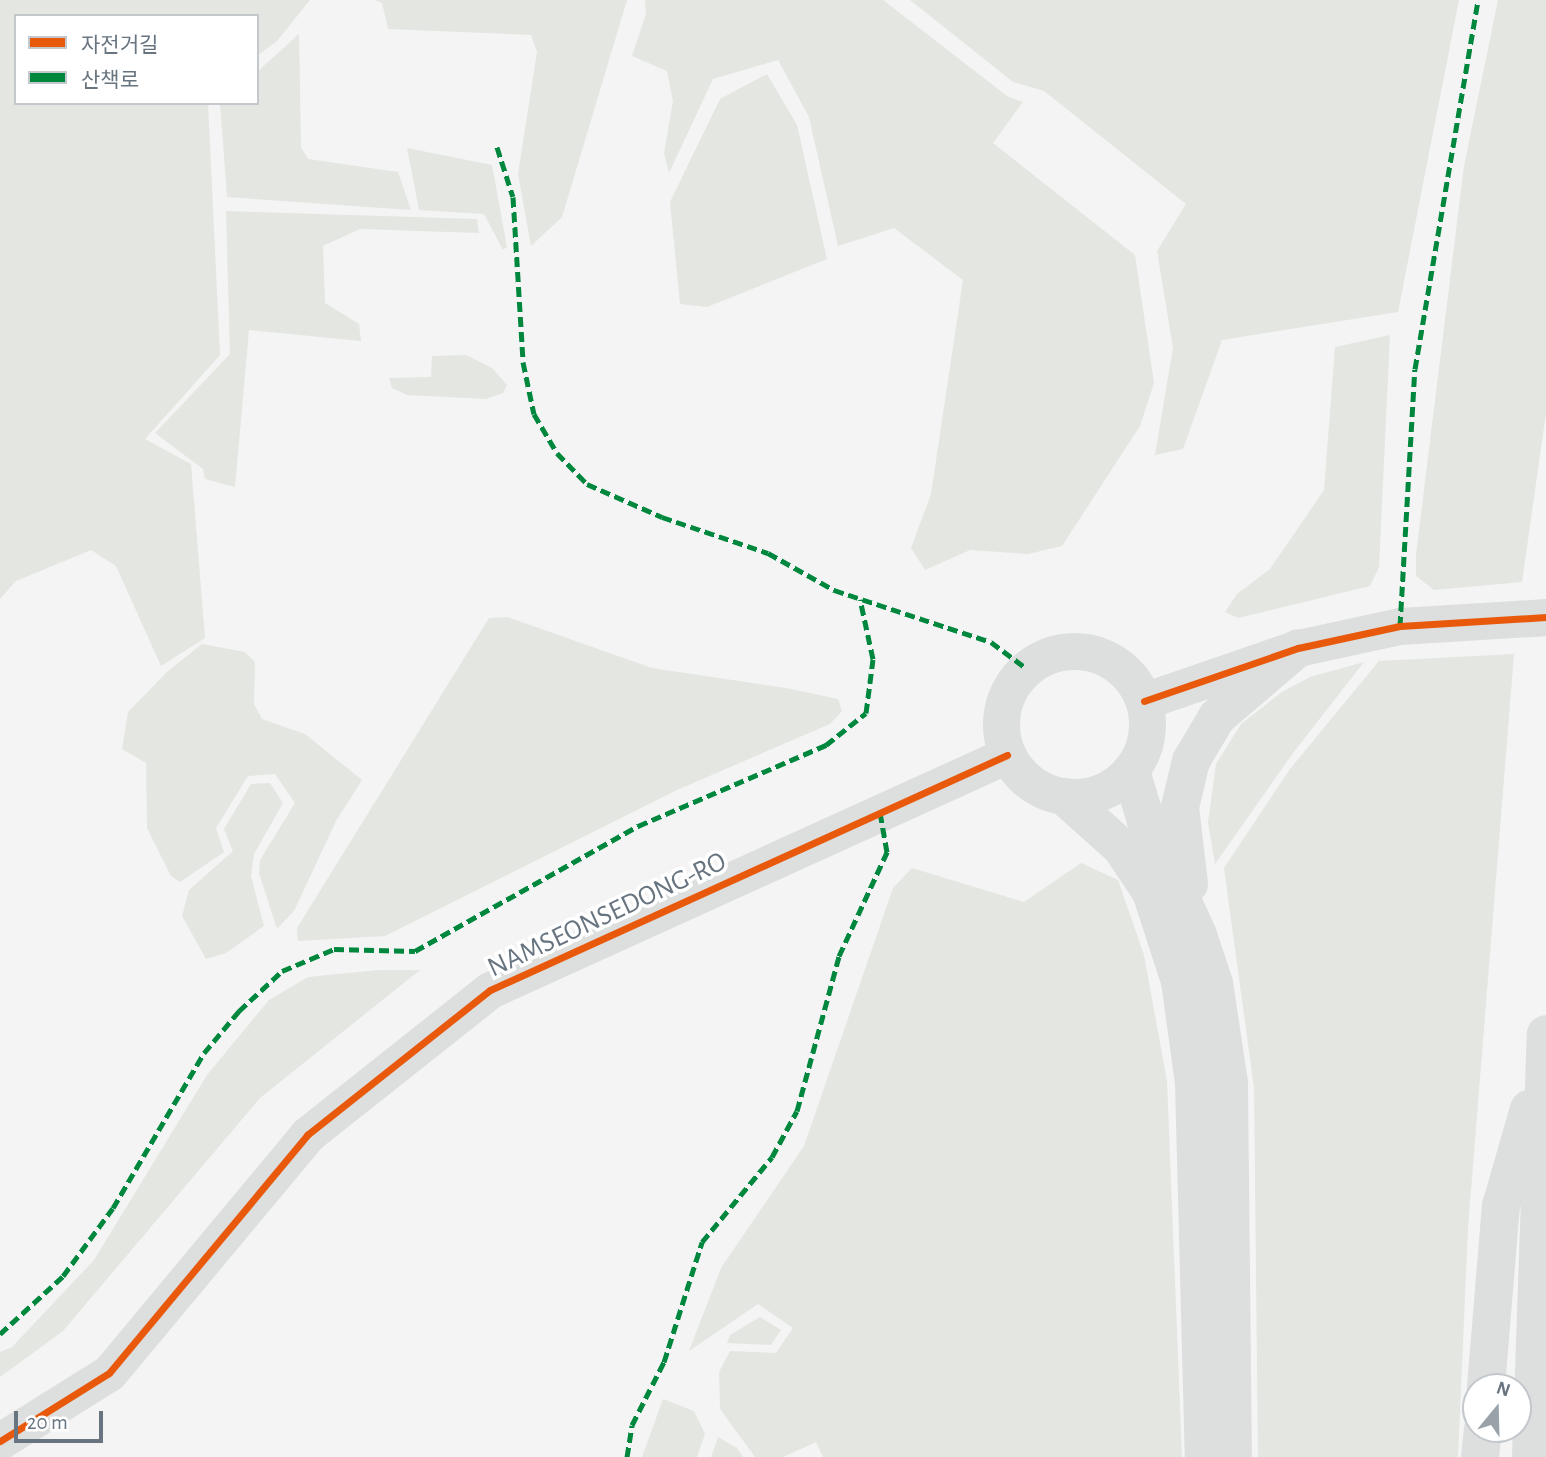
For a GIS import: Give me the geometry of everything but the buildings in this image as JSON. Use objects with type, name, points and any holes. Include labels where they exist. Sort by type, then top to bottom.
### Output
[{"type":"highway","points":[[1198,935],[1180,807],[1191,761],[1217,717],[1298,648]]},
{"type":"highway","points":[[1131,771],[1146,821],[1198,935],[1214,983],[1229,1083],[1233,1457]]},
{"type":"highway","points":[[1065,797],[1121,847],[1151,892],[1180,981],[1195,1095],[1204,1457]]},
{"type":"highway","points":[[1531,1457],[1546,1034]]},
{"type":"highway","points":[[1487,1373],[1501,1206],[1545,1054]]},
{"type":"street","points":[[1144,701],[1298,648],[1400,626],[1546,617]]},
{"type":"street","points":[[1070,650],[1094,653],[1116,663],[1133,680],[1144,701],[1148,725],[1143,749],[1131,771],[1101,791],[1065,797],[1042,790],[1021,775],[1007,755],[1001,732],[1002,708],[1010,686],[1026,668],[1046,655],[1070,650]]},
{"type":"street","name":"NAMSEONSEDONG-RO","points":[[0,1441],[109,1373],[307,1135],[490,990],[1007,755]]},
{"type":"shaded area","points":[[0,0],[310,0],[277,41],[259,54],[259,14],[14,14],[14,105],[208,105],[220,355],[145,439],[191,464],[205,638],[161,666],[116,566],[91,550],[16,581],[0,599]]},
{"type":"shaded area","points":[[375,0],[627,0],[562,217],[531,246],[518,174],[537,52],[531,35],[388,29],[382,3]]},
{"type":"shaded area","points":[[645,0],[883,0],[1007,96],[1023,102],[993,143],[1135,255],[1154,383],[1140,426],[1062,546],[1028,554],[970,550],[925,570],[911,548],[931,494],[963,280],[894,228],[838,246],[809,117],[778,60],[713,79],[669,173],[664,153],[673,101],[667,71],[632,56],[646,14]]},
{"type":"shaded area","points":[[910,0],[1459,0],[1398,312],[1222,340],[1183,449],[1155,455],[1173,348],[1157,251],[1186,204],[1044,91],[1013,82]]},
{"type":"shaded area","points":[[1498,0],[1546,0],[1546,413],[1522,582],[1434,590],[1416,576],[1416,554],[1464,166]]},
{"type":"shaded area","points":[[299,34],[301,147],[308,159],[398,172],[411,210],[227,197],[220,105],[259,105],[259,70]]},
{"type":"shaded area","points":[[767,74],[797,125],[827,259],[707,307],[680,304],[670,202],[720,99]]},
{"type":"shaded area","points":[[407,148],[492,165],[507,247],[503,250],[484,214],[419,210]]},
{"type":"shaded area","points":[[226,211],[477,219],[479,233],[360,229],[323,246],[325,303],[359,324],[361,341],[249,330],[235,487],[205,479],[203,469],[155,433],[230,354]]},
{"type":"shaded area","points":[[1390,335],[1379,567],[1370,586],[1238,618],[1225,612],[1237,594],[1270,569],[1324,490],[1335,347]]},
{"type":"shaded area","points":[[466,355],[492,368],[507,385],[503,393],[486,399],[407,395],[392,388],[389,378],[431,377],[432,356]]},
{"type":"shaded area","points":[[507,617],[652,668],[786,688],[838,699],[842,711],[830,724],[677,790],[385,936],[298,941],[297,928],[489,618]]},
{"type":"shaded area","points":[[202,644],[245,652],[255,662],[254,704],[262,719],[305,734],[362,780],[336,821],[294,911],[277,929],[259,873],[260,860],[295,803],[275,774],[248,776],[216,828],[224,852],[180,882],[171,876],[147,828],[146,763],[122,749],[128,712],[167,672]]},
{"type":"shaded area","points":[[1514,654],[1468,1228],[1458,1457],[1258,1457],[1254,1088],[1224,868],[1290,769],[1379,661]]},
{"type":"shaded area","points":[[1364,662],[1293,753],[1215,864],[1208,822],[1216,764],[1241,724],[1282,692],[1310,677]]},
{"type":"shaded area","points":[[270,783],[283,803],[254,854],[251,876],[264,926],[226,953],[206,959],[182,916],[189,890],[233,851],[224,829],[251,784]]},
{"type":"shaded area","points":[[1081,863],[1118,880],[1144,955],[1167,1081],[1182,1457],[823,1457],[816,1442],[783,1457],[755,1457],[720,1409],[719,1372],[730,1351],[776,1353],[793,1328],[758,1304],[689,1351],[721,1268],[804,1146],[893,888],[912,868],[1024,902]]},
{"type":"shaded area","points":[[379,970],[420,970],[260,1098],[63,1331],[0,1377],[0,1352],[12,1347],[94,1260],[207,1075],[269,1000],[308,977]]},
{"type":"shaded area","points":[[760,1317],[781,1330],[771,1345],[727,1343],[730,1335]]},
{"type":"shaded area","points":[[663,1399],[694,1411],[705,1434],[697,1457],[642,1457]]},
{"type":"shaded area","points":[[718,1437],[737,1448],[743,1457],[711,1457]]},
{"type":"marked path","points":[[1400,626],[1415,369],[1478,0]]},
{"type":"marked path","points":[[497,147],[513,197],[523,362],[534,414],[557,453],[587,484],[662,517],[768,553],[834,590],[991,642],[1026,668]]},
{"type":"marked path","points":[[0,1334],[63,1276],[113,1208],[204,1053],[239,1011],[282,971],[334,949],[415,951],[638,826],[826,745],[866,713],[873,659],[860,599]]},
{"type":"marked path","points":[[627,1457],[632,1425],[664,1362],[702,1242],[772,1157],[797,1111],[839,956],[887,852],[880,813]]},
{"type":"cycle path","points":[[1144,701],[1298,648],[1400,626],[1546,617]]},
{"type":"cycle path","points":[[0,1441],[109,1373],[307,1135],[490,990],[1007,755]]}]
